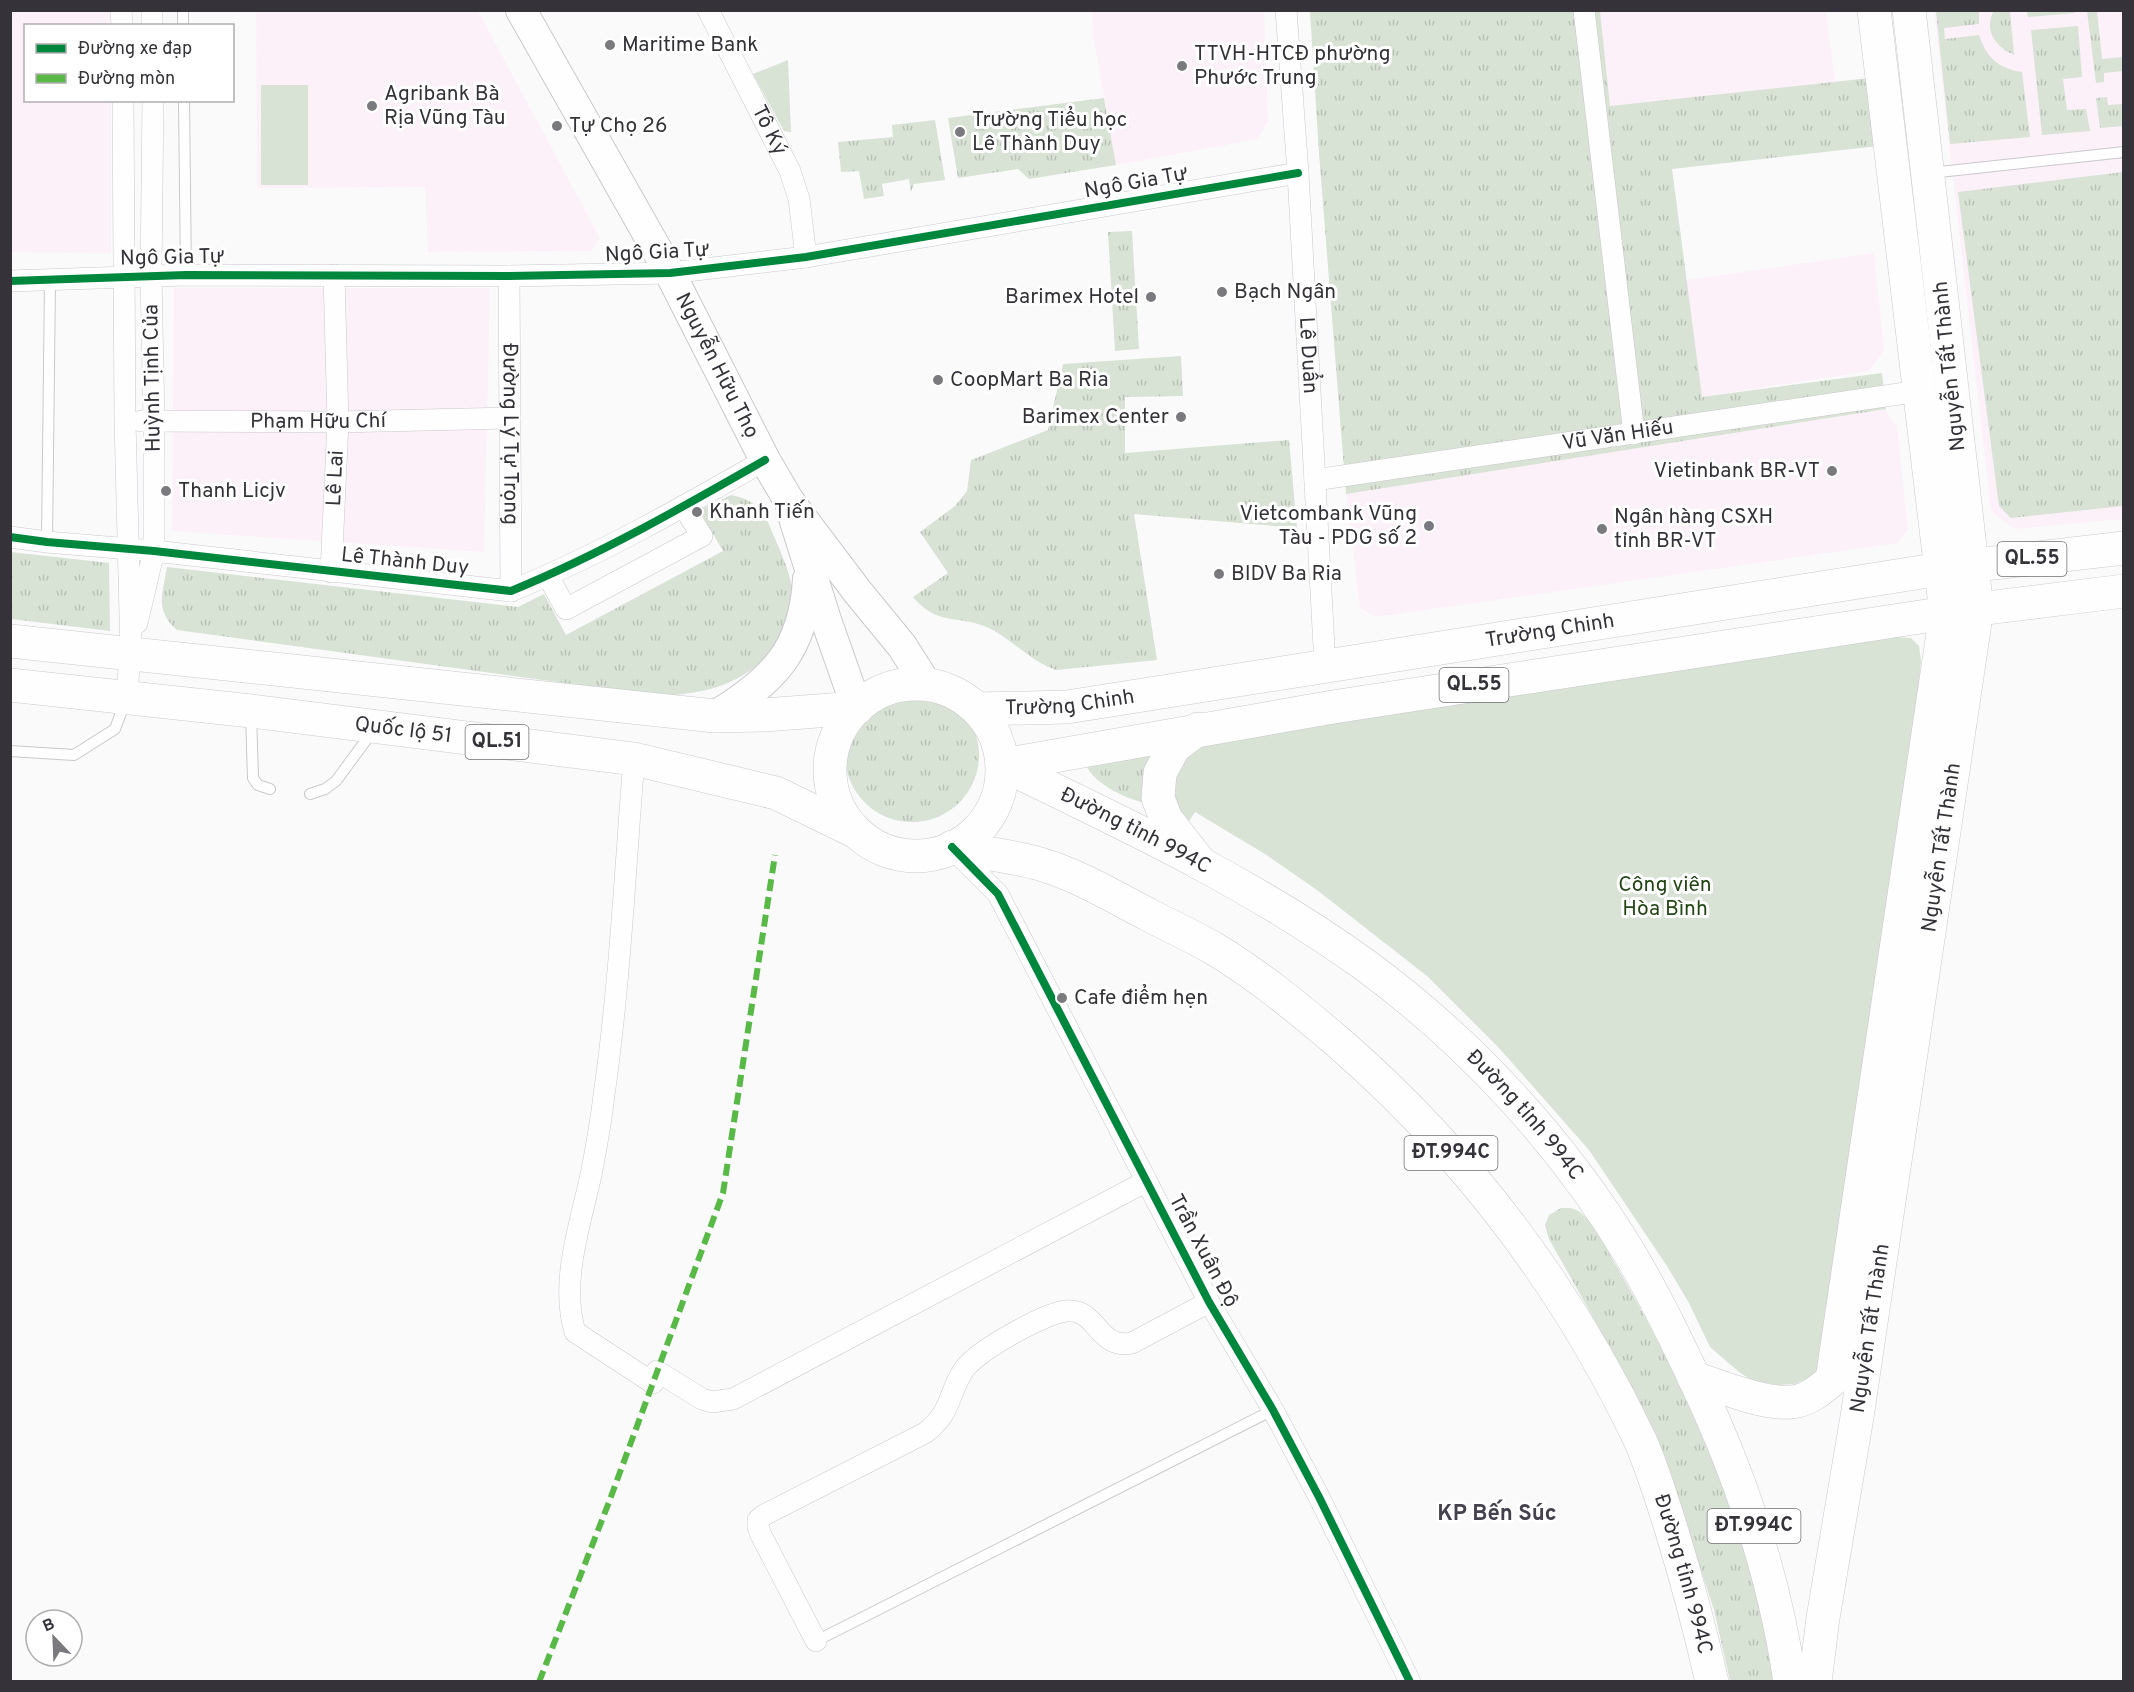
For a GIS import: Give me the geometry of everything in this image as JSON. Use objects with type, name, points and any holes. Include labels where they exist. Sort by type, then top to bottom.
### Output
[{"type":"main road","name":"Nguyễn Tất Thành","points":[[1874,10],[1919,391],[1957,567]]},
{"type":"main road","name":"Nguyễn Tất Thành","points":[[1815,1682],[1847,1382],[1962,611],[1929,174],[1909,10]]},
{"type":"main road","points":[[1893,177],[1929,174]]},
{"type":"main road","name":"Trường Chinh","points":[[977,710],[1067,707],[1957,567],[2124,548]]},
{"type":"main road","name":"Trường Chinh","points":[[1003,765],[1333,706],[1962,611],[2124,591]]},
{"type":"main road","name":"QL.51","points":[[10,640],[715,716],[857,708]]},
{"type":"main road","points":[[907,684],[926,684],[959,696],[977,710],[990,726],[1003,765],[997,795],[984,822],[969,837],[952,847],[932,854],[912,855],[891,852],[872,844],[856,832],[845,819],[836,803],[831,787],[832,753],[845,721],[872,696],[907,684]]},
{"type":"main road","name":"Quốc lộ 51","points":[[10,685],[251,711],[634,759],[776,792],[856,832]]},
{"type":"main road","points":[[1198,729],[1174,747],[1160,773],[1158,798],[1167,819],[1201,864]]},
{"type":"main road","name":"Đường tỉnh 994C","points":[[1003,765],[1201,864],[1271,903],[1367,967],[1429,1016],[1523,1110],[1578,1178],[1629,1253],[1655,1296],[1722,1437],[1762,1553],[1775,1601],[1790,1682]]},
{"type":"main road","name":"Đường tỉnh 994C","points":[[952,847],[1040,864],[1097,888],[1212,948],[1274,990],[1318,1025],[1377,1077],[1441,1141],[1477,1181],[1533,1255],[1569,1309],[1641,1442],[1660,1492],[1687,1579],[1712,1682]]},
{"type":"main road","name":"Nguyễn Tất Thành","points":[[1694,1378],[1767,1400],[1791,1402],[1847,1382]]},
{"type":"street","name":"Nguyễn Hữu Thọ","points":[[521,10],[670,273],[765,460],[789,501],[902,646],[926,684]]},
{"type":"street","name":"Tô Ký","points":[[708,10],[790,171],[799,199],[806,257]]},
{"type":"street","name":"Lê Duẩn","points":[[1286,10],[1298,173],[1325,665]]},
{"type":"street","points":[[1584,10],[1634,434]]},
{"type":"street","name":"Huỳnh Tịnh Của","points":[[123,102],[123,277],[130,652],[126,698]]},
{"type":"street","name":"Huỳnh Tịnh Của","points":[[130,652],[154,551],[151,276],[153,102]]},
{"type":"street","name":"Ngô Gia Tự","points":[[10,281],[186,275],[509,276],[670,273],[806,257],[1298,173]]},
{"type":"street","name":"Lê Lai","points":[[331,572],[338,422],[334,275]]},
{"type":"street","name":"Đường Lý Tự Trọng","points":[[509,276],[511,591]]},
{"type":"street","name":"Vũ Văn Hiếu","points":[[1315,480],[1919,391]]},
{"type":"street","name":"Phạm Hữu Chí","points":[[125,422],[154,420],[338,422],[510,418]]},
{"type":"street","name":"Lê Thành Duy","points":[[10,537],[511,591],[548,576],[684,507],[765,460]]},
{"type":"street","name":"Nguyễn Hữu Thọ","points":[[789,501],[857,708]]},
{"type":"street","points":[[548,576],[566,609],[702,536],[684,507]]},
{"type":"street","points":[[715,716],[760,687],[784,659],[800,631],[807,603],[809,567]]},
{"type":"street","points":[[634,759],[617,981],[605,1092],[570,1281],[570,1307],[575,1332],[655,1377],[702,1399],[712,1402],[733,1399],[1145,1182]]},
{"type":"street","name":"Trần Xuân Độ","points":[[952,847],[998,894],[1145,1182],[1209,1302],[1273,1410],[1324,1507],[1410,1682]]},
{"type":"street","points":[[816,1641],[758,1527],[758,1520],[925,1433],[945,1413],[963,1370],[972,1360],[989,1348],[1050,1315],[1073,1310],[1083,1313],[1110,1340],[1120,1345],[1132,1342],[1209,1302]]},
{"type":"lane","points":[[184,102],[186,275]]},
{"type":"lane","points":[[1929,174],[2124,152]]},
{"type":"lane","points":[[47,542],[50,280]]},
{"type":"lane","points":[[10,751],[74,755],[115,729],[126,698]]},
{"type":"lane","points":[[251,711],[253,778],[258,785],[270,789]]},
{"type":"lane","points":[[310,794],[325,789],[336,781],[376,727]]},
{"type":"lane","points":[[816,1641],[1273,1410]]},
{"type":"shaded area","points":[[11,10],[110,11],[110,24],[24,24],[24,102],[111,102],[111,253],[11,252]]},
{"type":"shaded area","points":[[256,11],[478,11],[600,238],[591,251],[428,252],[425,187],[257,188]]},
{"type":"shaded area","name":"TTVH-HTCĐ phường Phước Trung","points":[[1092,11],[1264,11],[1268,121],[1258,139],[1116,165],[1093,35]]},
{"type":"shaded area","points":[[1600,11],[1826,11],[1835,82],[1610,106]]},
{"type":"shaded area","points":[[1934,11],[2123,11],[2123,519],[2014,529],[1991,511]]},
{"type":"shaded area","points":[[1874,253],[1884,350],[1869,371],[1702,397],[1681,281]]},
{"type":"shaded area","points":[[174,288],[490,288],[484,552],[172,531]]},
{"type":"shaded area","points":[[1886,409],[1890,419],[1897,426],[1908,529],[1898,543],[1375,617],[1360,608],[1346,494]]},
{"type":"green space","points":[[1994,10],[2010,11],[2014,55],[2002,48],[1993,37],[1990,25]]},
{"type":"green space","points":[[1310,11],[1600,11],[1610,106],[1870,78],[1878,146],[1672,169],[1702,397],[1882,373],[1886,409],[1346,494]]},
{"type":"green space","points":[[1936,11],[1979,11],[1979,24],[1944,28],[1945,39],[1979,35],[1985,50],[1994,61],[2022,72],[2030,137],[1950,144]]},
{"type":"green space","points":[[2027,11],[2074,11],[2075,13],[2028,17]]},
{"type":"green space","points":[[2087,11],[2097,11],[2102,59],[2123,57],[2123,71],[2104,73],[2104,82],[2096,83]]},
{"type":"green space","points":[[2078,26],[2082,77],[2063,79],[2067,110],[2086,109],[2090,131],[2042,135],[2031,30]]},
{"type":"green space","points":[[788,60],[791,132],[784,131],[753,74]]},
{"type":"green space","points":[[261,85],[308,85],[308,185],[261,185]]},
{"type":"green space","points":[[2107,97],[2108,105],[2123,104],[2123,126],[2100,128],[2096,98]]},
{"type":"green space","points":[[1104,98],[1116,165],[1029,179],[1018,169],[958,178],[948,118]]},
{"type":"green space","points":[[935,120],[945,180],[914,184],[911,192],[909,179],[882,184],[884,196],[864,199],[859,171],[841,172],[838,142],[893,137],[892,125]]},
{"type":"green space","points":[[2123,172],[2123,506],[2011,518],[1999,506],[1958,192]]},
{"type":"green space","points":[[1132,231],[1139,349],[1115,351],[1108,232]]},
{"type":"green space","points":[[1181,356],[1183,396],[1125,397],[1125,453],[1289,440],[1297,528],[1134,514],[1157,660],[1056,670],[1038,661],[989,628],[931,613],[913,597],[948,573],[920,532],[955,506],[967,491],[971,460],[1048,430],[1063,364]]},
{"type":"green space","points":[[731,495],[756,505],[765,516],[787,569],[793,603],[784,636],[768,655],[744,675],[704,691],[659,696],[177,630],[165,616],[163,608],[162,594],[167,567],[518,607],[544,594],[566,635],[723,551],[699,510]]},
{"type":"green space","points":[[11,552],[109,563],[110,631],[11,619]]},
{"type":"green space","name":"Công viên Hòa Bình","points":[[1883,636],[1911,638],[1919,646],[1921,661],[1910,778],[1823,1361],[1813,1376],[1794,1384],[1778,1385],[1753,1381],[1710,1347],[1689,1303],[1667,1266],[1589,1150],[1499,1048],[1427,976],[1317,890],[1265,854],[1195,812],[1189,821],[1168,799],[1184,743]]},
{"type":"green space","points":[[912,688],[937,693],[959,708],[974,730],[979,755],[974,780],[959,802],[937,817],[912,822],[887,817],[865,802],[850,780],[845,755],[850,730],[865,708],[887,693]]},
{"type":"green space","points":[[1155,745],[1147,763],[1142,802],[1109,788],[1094,776],[1086,763]]},
{"type":"green space","points":[[1561,1208],[1576,1210],[1594,1228],[1640,1308],[1682,1391],[1719,1477],[1750,1565],[1770,1636],[1775,1681],[1730,1681],[1714,1610],[1672,1482],[1626,1376],[1549,1239],[1545,1225],[1549,1215]]},
{"type":"marked path","points":[[539,1682],[609,1502],[723,1193],[775,855]]},
{"type":"cycle path","points":[[10,281],[186,275],[509,276],[670,273],[806,257],[1298,173]]},
{"type":"cycle path","points":[[10,537],[511,591],[672,513],[765,460]]},
{"type":"cycle path","points":[[952,847],[998,894],[1209,1302],[1273,1410],[1319,1497],[1410,1682]]},
{"type":"place","name":"Maritime Bank","points":[[610,45]]},
{"type":"place","name":"TTVH-HTCĐ phường Phước Trung","points":[[1182,66]]},
{"type":"place","name":"Agribank Bà Rịa Vũng Tàu","points":[[372,106]]},
{"type":"place","name":"Tự Chọ 26","points":[[557,126]]},
{"type":"place","name":"Trường Tiểu học Lê Thành Duy","points":[[960,132]]},
{"type":"place","name":"Bạch Ngân","points":[[1222,292]]},
{"type":"place","name":"Barimex Hotel","points":[[1151,297]]},
{"type":"place","name":"CoopMart Ba Ria","points":[[938,380]]},
{"type":"place","name":"Barimex Center","points":[[1181,417]]},
{"type":"place","name":"Vietinbank BR-VT","points":[[1832,471]]},
{"type":"place","name":"Thanh Licjv","points":[[166,491]]},
{"type":"place","name":"Khanh Tiến","points":[[697,512]]},
{"type":"place","name":"Vietcombank Vũng Tàu - PDG số 2","points":[[1429,526]]},
{"type":"place","name":"Ngân hàng CSXH tỉnh BR-VT","points":[[1602,529]]},
{"type":"place","name":"BIDV Ba Ria","points":[[1219,574]]},
{"type":"place","name":"Cafe điểm hẹn","points":[[1062,998]]},
{"type":"district","name":"KP Bến Súc","points":[[1497,1514]]}]
